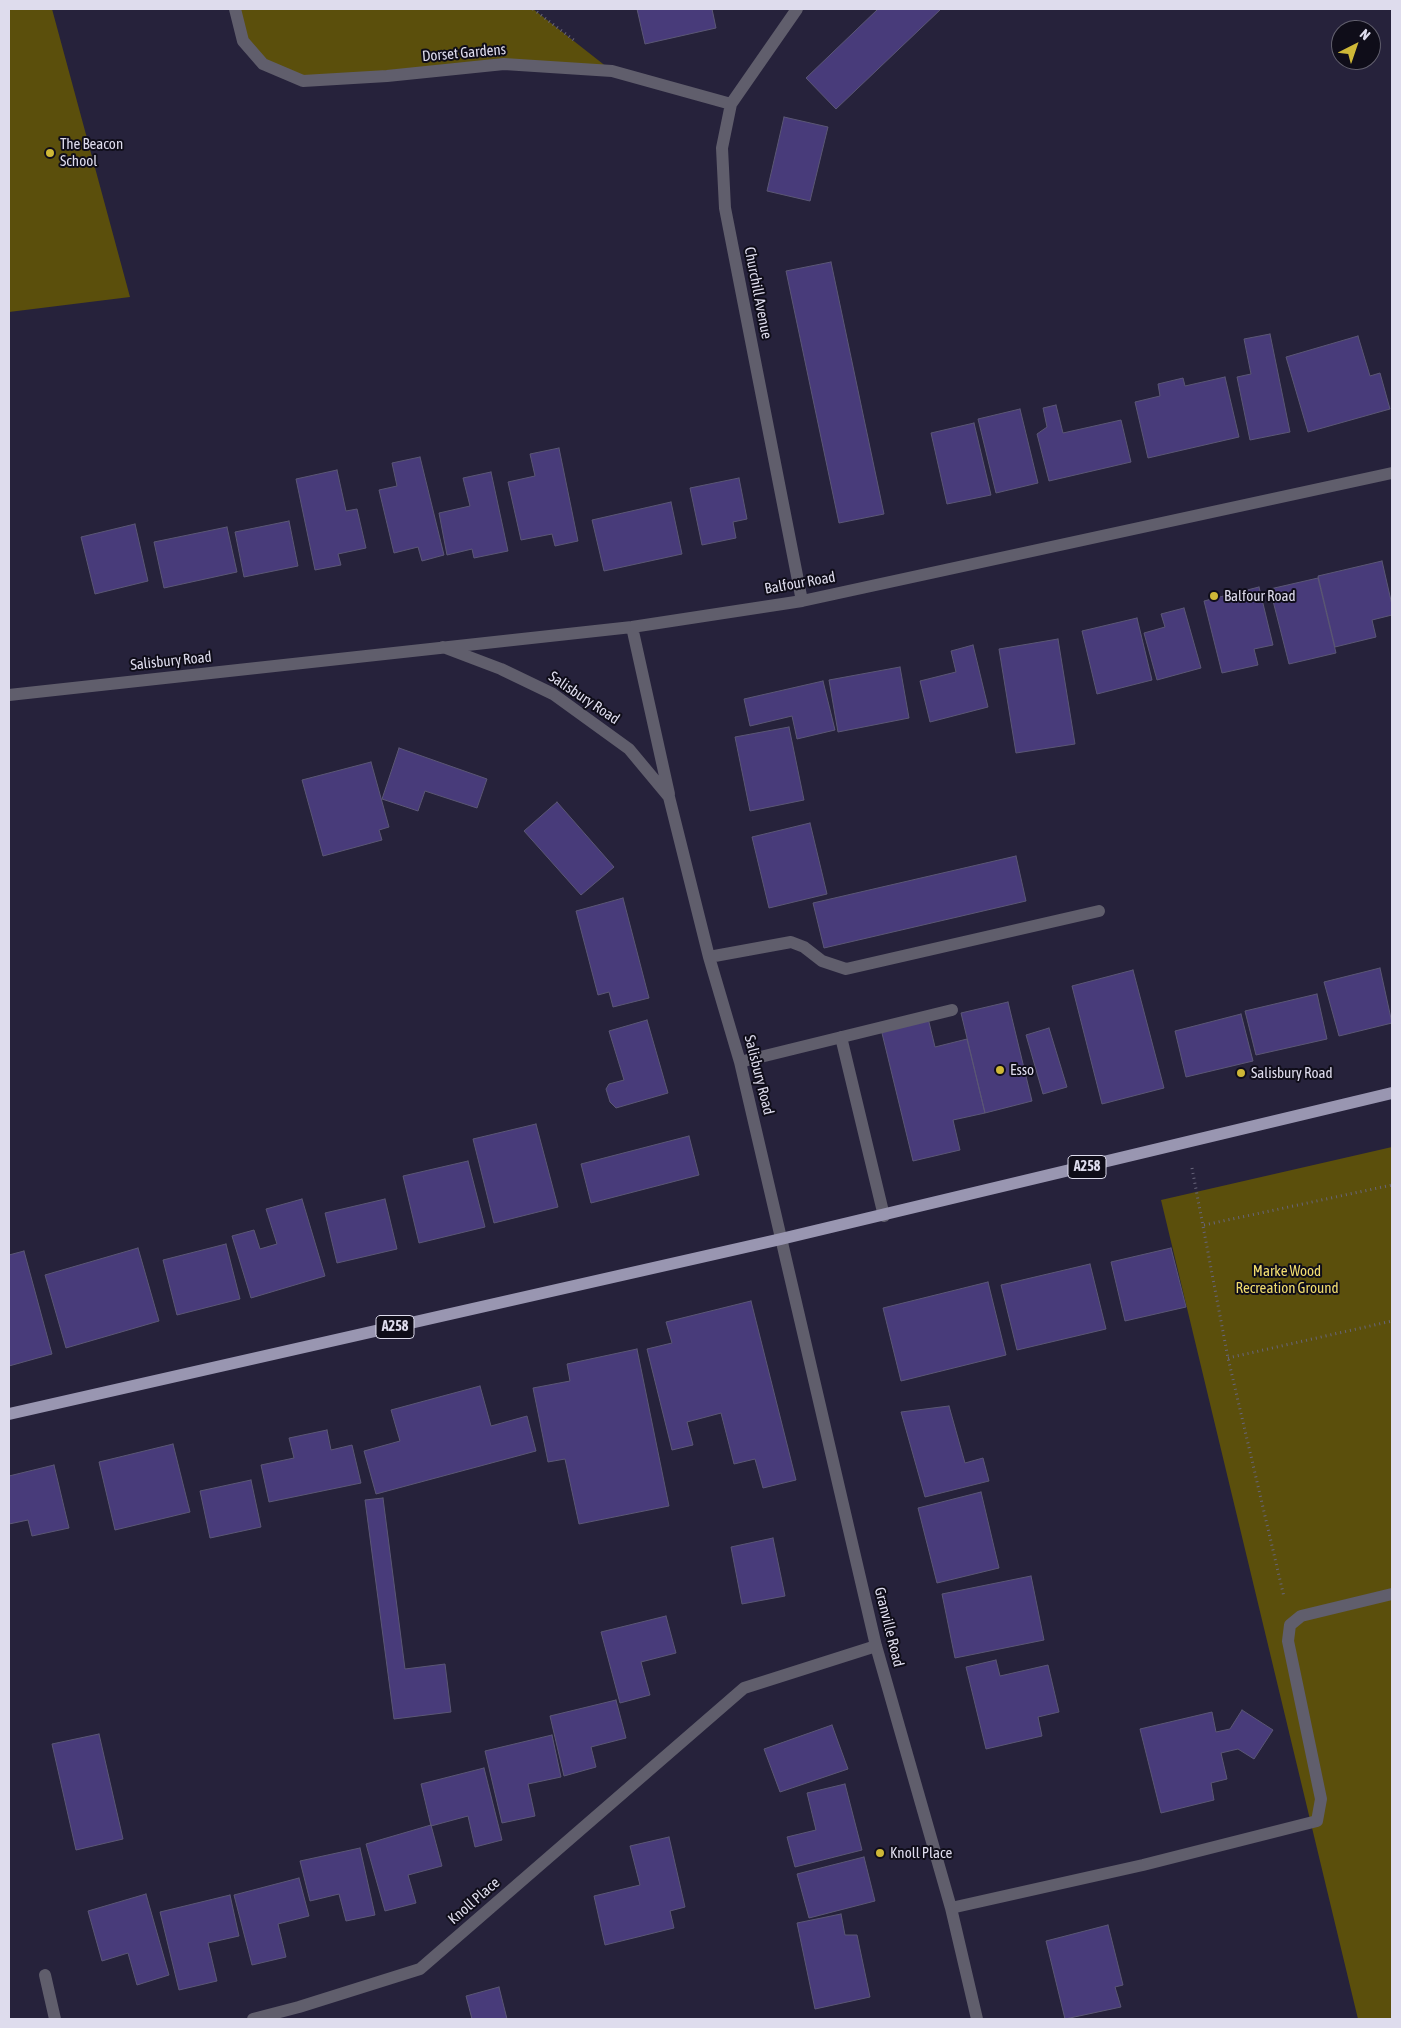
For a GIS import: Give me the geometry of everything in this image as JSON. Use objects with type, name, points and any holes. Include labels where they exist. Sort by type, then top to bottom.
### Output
[{"type":"main road","name":"A258","points":[[9,1414],[884,1216],[1392,1094]]},
{"type":"street","name":"Dorset Gardens","points":[[235,9],[243,41],[263,64],[303,81],[387,76],[504,64],[612,71],[731,104]]},
{"type":"street","name":"Churchill Avenue","points":[[798,9],[731,104],[722,148],[725,208],[802,601]]},
{"type":"street","name":"Balfour Road","points":[[443,647],[632,627],[802,601],[1392,474]]},
{"type":"street","points":[[632,627],[669,797]]},
{"type":"street","name":"Salisbury Road","points":[[9,695],[443,647],[501,669],[553,694],[629,749],[669,797],[709,957],[740,1062],[782,1239]]},
{"type":"street","points":[[709,957],[791,942],[804,947],[822,961],[846,969],[1099,911]]},
{"type":"street","points":[[740,1062],[952,1010]]},
{"type":"street","points":[[841,1037],[884,1216]]},
{"type":"street","name":"Granville Road","points":[[782,1239],[876,1646],[951,1908],[977,2019]]},
{"type":"street","points":[[951,1908],[1152,1863],[1317,1821],[1321,1799],[1288,1641],[1290,1625],[1300,1616],[1392,1594]]},
{"type":"street","name":"Knoll Place","points":[[253,2019],[300,2013],[420,1969],[744,1688],[876,1646]]},
{"type":"street","points":[[45,1975],[55,2019]]},
{"type":"path","points":[[533,9],[576,43]]},
{"type":"path","points":[[1187,1143],[1228,1358],[1290,1625]]},
{"type":"path","points":[[1204,1225],[1392,1185]]},
{"type":"path","points":[[1228,1358],[1392,1321]]},
{"type":"green space","name":"The Beacon School","points":[[9,9],[52,9],[130,297],[9,312]]},
{"type":"green space","points":[[235,9],[533,9],[612,71],[504,64],[303,81],[263,64],[243,41]]},
{"type":"green space","name":"Marke Wood Recreation Ground","points":[[1392,1147],[1392,2019],[1358,2019],[1161,1200]]},
{"type":"building","points":[[637,9],[712,9],[716,28],[645,44]]},
{"type":"building","points":[[878,9],[941,9],[836,109],[806,78]]},
{"type":"building","points":[[784,117],[828,127],[810,201],[767,191]]},
{"type":"building","points":[[831,262],[884,514],[839,523],[786,271]]},
{"type":"building","points":[[1270,334],[1290,432],[1250,440],[1237,377],[1251,374],[1244,339]]},
{"type":"building","points":[[1358,336],[1370,376],[1380,373],[1390,409],[1308,432],[1286,357]]},
{"type":"building","points":[[1225,377],[1239,437],[1148,458],[1135,402],[1160,396],[1158,384],[1183,378],[1185,386]]},
{"type":"building","points":[[1056,405],[1063,433],[1121,420],[1131,462],[1049,481],[1037,434],[1047,427],[1043,408]]},
{"type":"building","points":[[1020,409],[1038,483],[996,493],[978,419]]},
{"type":"building","points":[[974,423],[991,495],[947,504],[931,433]]},
{"type":"building","points":[[559,448],[578,541],[555,546],[552,534],[521,540],[508,482],[535,476],[530,454]]},
{"type":"building","points":[[420,457],[444,555],[422,561],[418,547],[394,553],[379,490],[397,486],[392,463]]},
{"type":"building","points":[[337,470],[346,511],[357,509],[366,548],[338,554],[341,565],[315,570],[296,479]]},
{"type":"building","points":[[491,472],[508,551],[474,558],[472,549],[447,555],[439,513],[470,506],[463,478]]},
{"type":"building","points":[[739,478],[747,519],[733,522],[736,538],[702,545],[690,488]]},
{"type":"building","points":[[671,502],[682,554],[604,571],[592,520]]},
{"type":"building","points":[[289,521],[298,566],[244,577],[235,532]]},
{"type":"building","points":[[135,524],[148,581],[95,594],[81,537]]},
{"type":"building","points":[[227,527],[237,572],[164,588],[154,542]]},
{"type":"building","points":[[1382,561],[1392,605],[1392,615],[1372,620],[1376,637],[1335,647],[1318,576]]},
{"type":"building","points":[[1318,578],[1336,653],[1289,664],[1270,589]]},
{"type":"building","points":[[1259,587],[1273,645],[1254,649],[1258,665],[1222,673],[1204,601]]},
{"type":"building","points":[[1184,608],[1201,668],[1157,680],[1144,633],[1165,627],[1161,614]]},
{"type":"building","points":[[1137,618],[1152,680],[1097,694],[1082,631]]},
{"type":"building","points":[[1058,639],[1075,744],[1016,753],[999,649]]},
{"type":"building","points":[[973,645],[988,707],[930,722],[920,681],[956,672],[951,651]]},
{"type":"building","points":[[900,667],[909,718],[838,732],[829,680]]},
{"type":"building","points":[[823,681],[835,730],[797,739],[792,716],[750,726],[744,699]]},
{"type":"building","points":[[789,727],[804,800],[750,811],[735,737]]},
{"type":"building","points":[[399,748],[487,779],[477,808],[425,791],[418,811],[382,799]]},
{"type":"building","points":[[371,762],[389,827],[379,830],[382,840],[323,856],[302,780]]},
{"type":"building","points":[[557,802],[614,867],[581,895],[524,831]]},
{"type":"building","points":[[810,823],[827,894],[769,908],[752,837]]},
{"type":"building","points":[[1016,856],[1026,901],[824,948],[813,903]]},
{"type":"building","points":[[623,898],[649,998],[613,1007],[609,992],[598,995],[576,911]]},
{"type":"building","points":[[1380,968],[1392,1023],[1339,1036],[1324,982]]},
{"type":"building","points":[[1133,970],[1164,1088],[1102,1104],[1072,986]]},
{"type":"building","points":[[1317,994],[1327,1039],[1256,1055],[1245,1011]]},
{"type":"building","name":"Esso","points":[[1008,1002],[1032,1101],[985,1113],[961,1013]]},
{"type":"building","points":[[1241,1014],[1253,1061],[1186,1077],[1175,1031]]},
{"type":"building","points":[[928,1018],[935,1047],[967,1039],[985,1113],[953,1120],[960,1150],[913,1161],[881,1029]]},
{"type":"building","points":[[647,1020],[668,1093],[616,1108],[610,1102],[606,1089],[609,1084],[624,1080],[609,1031]]},
{"type":"building","points":[[1049,1028],[1067,1087],[1043,1094],[1026,1035]]},
{"type":"building","points":[[536,1124],[558,1207],[494,1223],[473,1139]]},
{"type":"building","points":[[689,1136],[699,1175],[591,1203],[581,1164]]},
{"type":"building","points":[[468,1161],[485,1227],[419,1243],[403,1176]]},
{"type":"building","points":[[302,1199],[325,1276],[251,1298],[232,1236],[254,1230],[260,1249],[277,1244],[266,1209]]},
{"type":"building","points":[[385,1199],[397,1249],[337,1263],[325,1213]]},
{"type":"building","points":[[226,1244],[240,1299],[177,1315],[163,1260]]},
{"type":"building","points":[[138,1248],[159,1321],[66,1348],[45,1275]]},
{"type":"building","points":[[1171,1248],[1186,1307],[1125,1321],[1111,1262]]},
{"type":"building","points":[[24,1251],[52,1354],[9,1366],[9,1255]]},
{"type":"building","points":[[1090,1264],[1106,1329],[1017,1350],[1001,1285]]},
{"type":"building","points":[[988,1282],[1006,1355],[901,1381],[883,1308]]},
{"type":"building","points":[[751,1301],[796,1480],[763,1488],[755,1459],[734,1464],[721,1413],[687,1422],[693,1445],[672,1450],[647,1349],[672,1343],[666,1322]]},
{"type":"building","points":[[637,1349],[669,1506],[579,1524],[565,1459],[548,1462],[533,1388],[570,1381],[567,1364]]},
{"type":"building","points":[[480,1386],[491,1426],[527,1416],[536,1451],[376,1494],[364,1451],[400,1441],[391,1410]]},
{"type":"building","points":[[949,1406],[965,1463],[983,1458],[989,1481],[925,1497],[901,1412]]},
{"type":"building","points":[[327,1430],[331,1450],[352,1445],[361,1483],[269,1502],[261,1465],[294,1458],[289,1438]]},
{"type":"building","points":[[173,1444],[190,1512],[115,1530],[99,1462]]},
{"type":"building","points":[[54,1465],[69,1528],[32,1536],[28,1520],[9,1524],[9,1476]]},
{"type":"building","points":[[251,1480],[261,1527],[210,1538],[200,1491]]},
{"type":"building","points":[[981,1492],[999,1568],[937,1583],[918,1508]]},
{"type":"building","points":[[383,1498],[405,1669],[445,1664],[451,1712],[394,1719],[365,1500]]},
{"type":"building","points":[[773,1538],[785,1596],[742,1604],[731,1547]]},
{"type":"building","points":[[1031,1576],[1044,1640],[955,1658],[942,1594]]},
{"type":"building","points":[[666,1616],[676,1653],[641,1662],[650,1695],[620,1703],[601,1632]]},
{"type":"building","points":[[996,1660],[1000,1676],[1048,1665],[1059,1712],[1038,1717],[1042,1736],[986,1749],[966,1667]]},
{"type":"building","points":[[616,1700],[626,1738],[591,1747],[596,1767],[564,1776],[550,1716]]},
{"type":"building","points":[[1242,1710],[1273,1730],[1254,1759],[1238,1749],[1221,1753],[1227,1779],[1211,1783],[1214,1800],[1161,1813],[1140,1729],[1212,1712],[1216,1732],[1230,1729]]},
{"type":"building","points":[[832,1725],[848,1769],[780,1792],[764,1749]]},
{"type":"building","points":[[99,1734],[123,1839],[76,1850],[52,1744]]},
{"type":"building","points":[[552,1735],[561,1777],[528,1784],[535,1816],[502,1823],[485,1751]]},
{"type":"building","points":[[484,1768],[502,1840],[475,1847],[468,1816],[431,1826],[421,1784]]},
{"type":"building","points":[[845,1784],[862,1850],[795,1867],[787,1837],[816,1830],[807,1793]]},
{"type":"building","points":[[431,1825],[442,1866],[408,1875],[416,1903],[385,1911],[366,1844]]},
{"type":"building","points":[[669,1837],[685,1907],[670,1911],[674,1928],[605,1945],[594,1896],[640,1885],[630,1846]]},
{"type":"building","points":[[360,1848],[375,1915],[346,1921],[339,1894],[310,1901],[300,1861]]},
{"type":"building","points":[[864,1857],[875,1901],[809,1918],[797,1874]]},
{"type":"building","points":[[299,1878],[309,1916],[278,1924],[286,1957],[252,1965],[234,1895]]},
{"type":"building","points":[[146,1894],[169,1975],[137,1985],[128,1953],[102,1961],[88,1911]]},
{"type":"building","points":[[230,1895],[239,1936],[208,1943],[217,1981],[179,1990],[160,1912]]},
{"type":"building","points":[[841,1914],[845,1935],[857,1935],[870,1997],[815,2009],[797,1923]]},
{"type":"building","points":[[1108,1925],[1123,1985],[1115,1987],[1121,2007],[1065,2019],[1046,1941]]},
{"type":"building","points":[[499,1987],[507,2019],[472,2019],[466,1996]]},
{"type":"place","name":"The Beacon School","points":[[50,153]]},
{"type":"place","name":"Balfour Road","points":[[1214,596]]},
{"type":"place","name":"Esso","points":[[1000,1070]]},
{"type":"place","name":"Salisbury Road","points":[[1241,1073]]},
{"type":"place","name":"Knoll Place","points":[[880,1853]]}]
